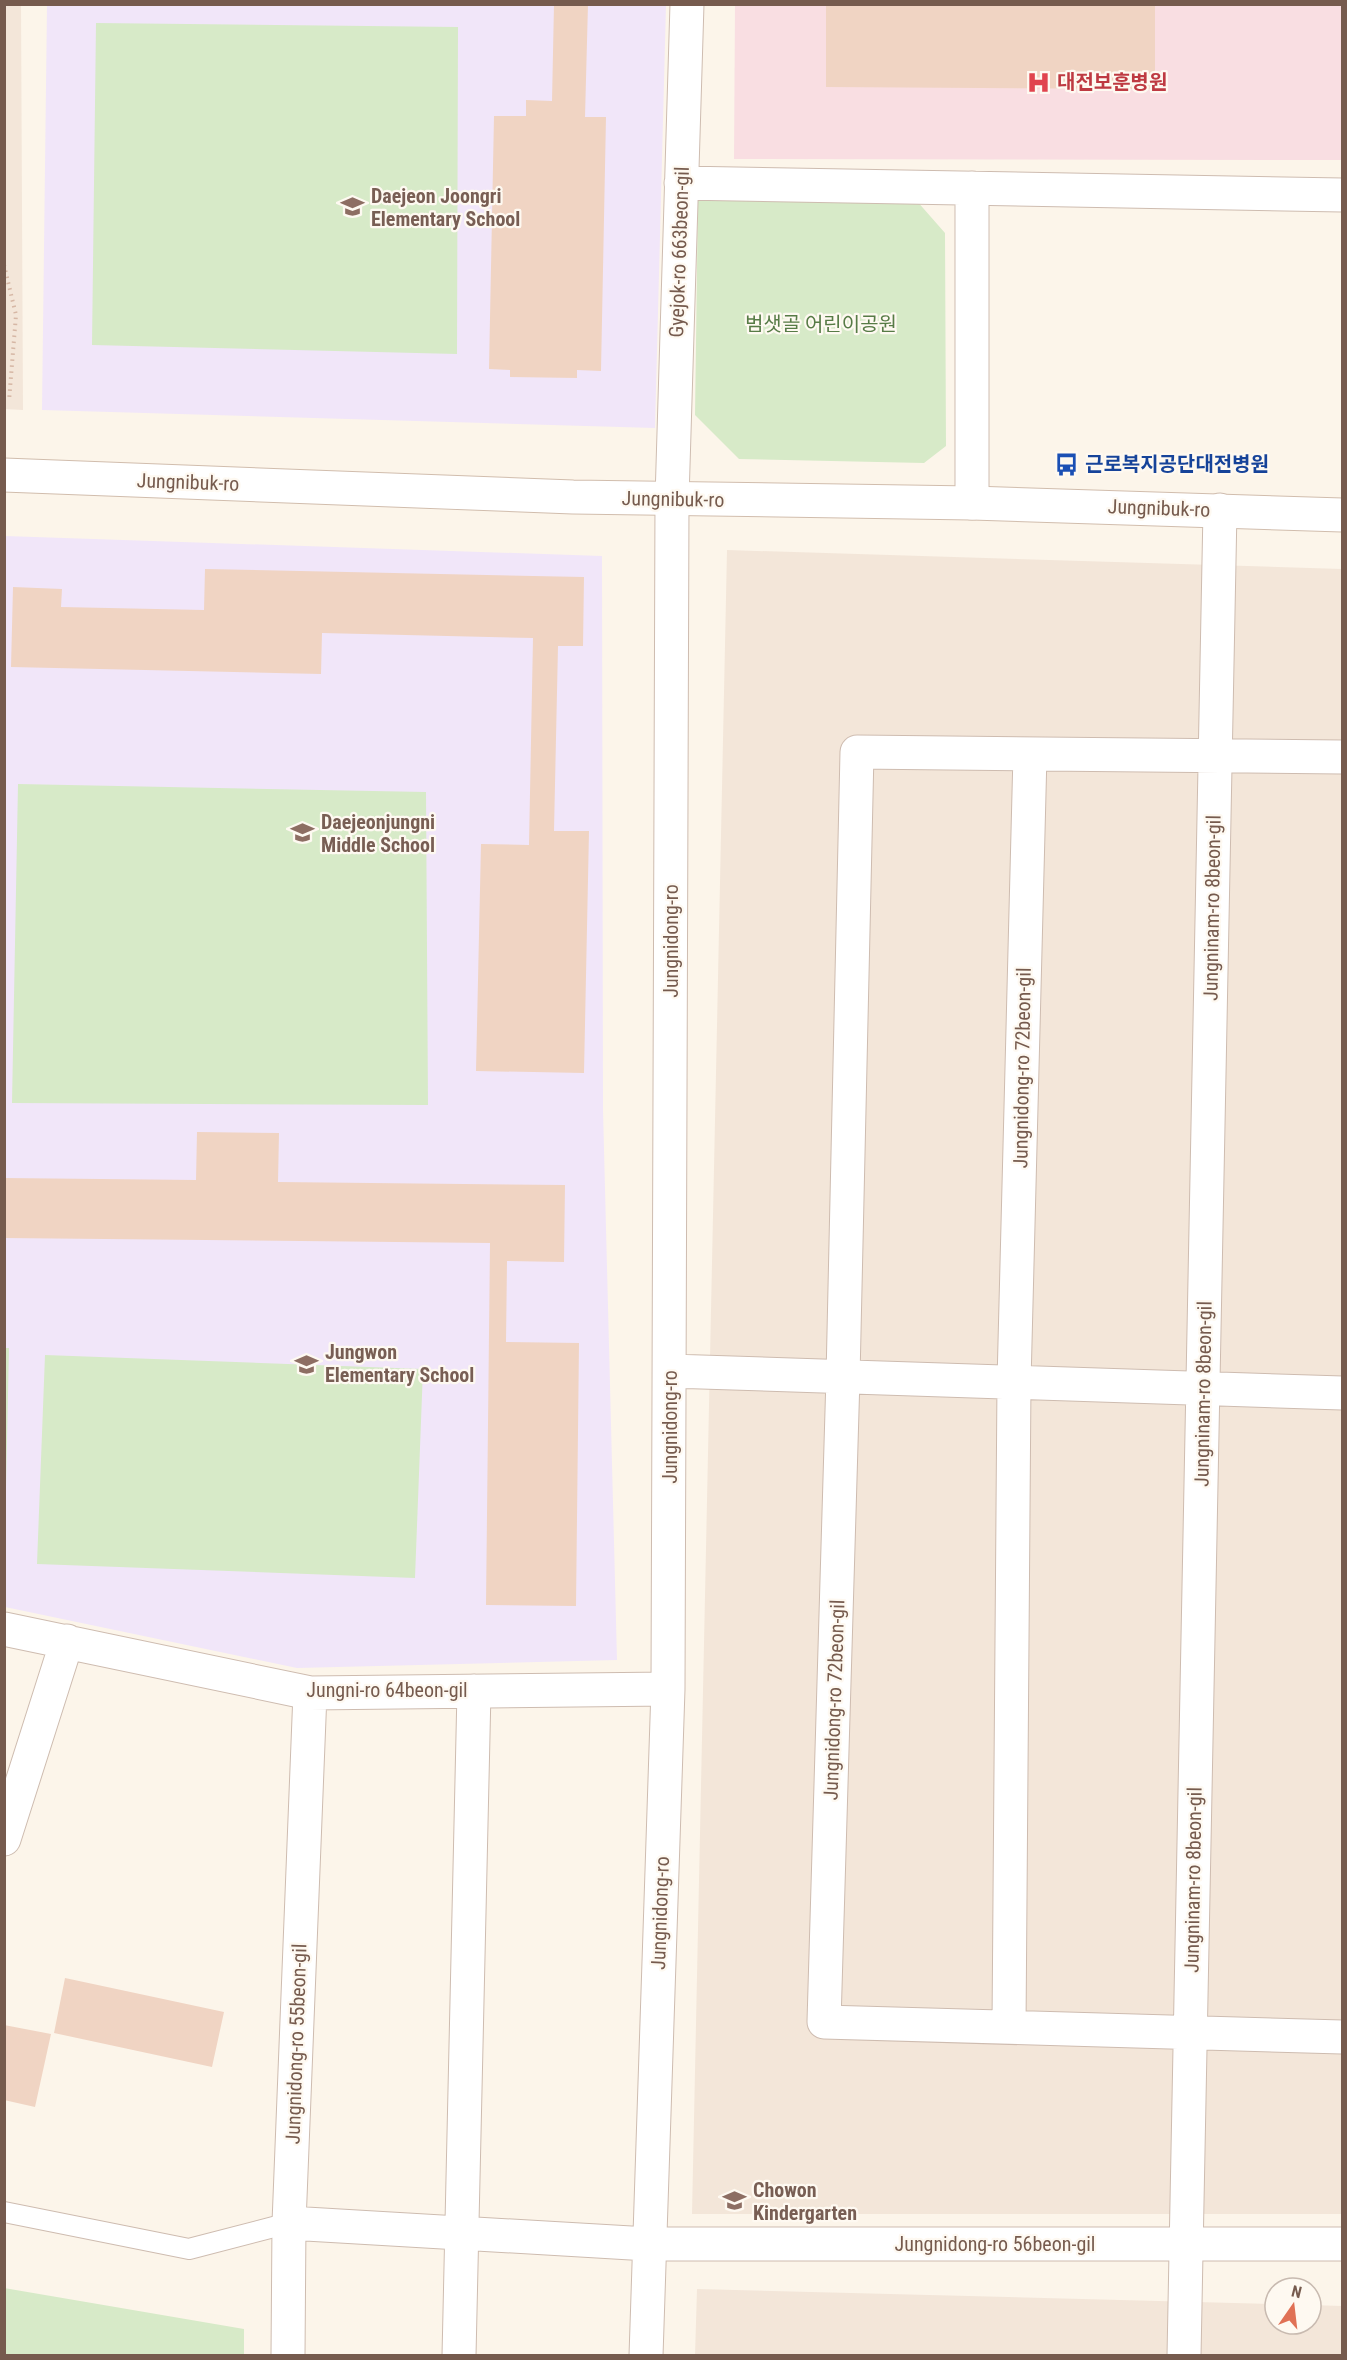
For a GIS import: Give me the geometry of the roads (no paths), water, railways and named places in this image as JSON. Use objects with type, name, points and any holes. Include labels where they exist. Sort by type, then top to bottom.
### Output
[{"type":"street","name":"Gyejok-ro 663beon-gil","points":[[672,499],[687,4]]},
{"type":"street","points":[[681,183],[1342,195]]},
{"type":"street","points":[[972,188],[972,503]]},
{"type":"street","name":"Jungnibuk-ro","points":[[4,476],[672,499],[972,503],[1342,514]]},
{"type":"street","name":"Jungnidong-ro","points":[[646,2355],[668,1689],[672,499]]},
{"type":"street","name":"Jungninam-ro 8beon-gil","points":[[1184,2355],[1220,510]]},
{"type":"street","name":"Jungnidong-ro 72beon-gil","points":[[857,752],[1030,754],[1014,1382],[1009,2027],[824,2022],[843,1377],[857,752]]},
{"type":"street","points":[[1030,754],[1342,757]]},
{"type":"street","points":[[670,1371],[1342,1393]]},
{"type":"street","name":"Jungni-ro 64beon-gil","points":[[4,1629],[310,1693],[668,1689]]},
{"type":"street","points":[[4,1839],[67,1641]]},
{"type":"street","points":[[459,2355],[474,1691]]},
{"type":"street","name":"Jungnidong-ro 55beon-gil","points":[[288,2355],[289,2223],[310,1693]]},
{"type":"street","points":[[1009,2027],[1342,2037]]},
{"type":"street","points":[[289,2223],[648,2244]]},
{"type":"street","name":"Jungnidong-ro 56beon-gil","points":[[648,2244],[1342,2244]]},
{"type":"lane","points":[[4,2212],[189,2249],[289,2223]]},
{"type":"place","name":"대전보훈병원","points":[[1039,82]]},
{"type":"place","name":"Daejeon Joongri Elementary School","points":[[353,207]]},
{"type":"place","name":"근로복지공단대전병원","points":[[1067,464]]},
{"type":"place","name":"Daejeonjungni Middle School","points":[[303,833]]},
{"type":"place","name":"Jungwon Elementary School","points":[[307,1364]]},
{"type":"place","name":"Chowon Kindergarten","points":[[735,2201]]},
{"type":"park label","name":"범샛골 어린이공원","points":[[821,324]]}]
